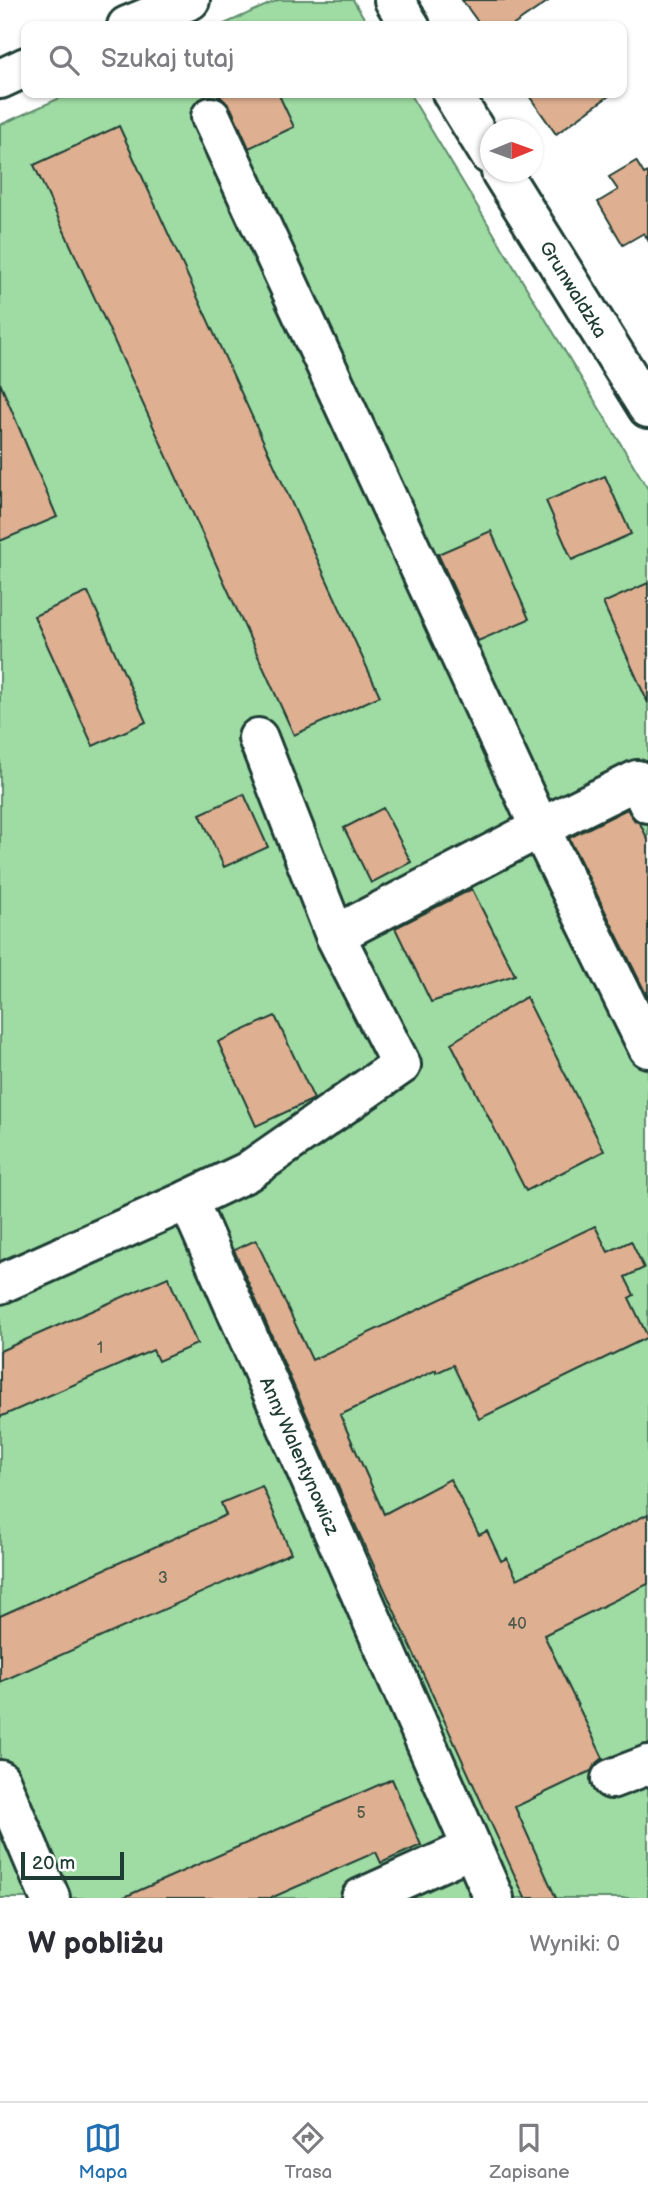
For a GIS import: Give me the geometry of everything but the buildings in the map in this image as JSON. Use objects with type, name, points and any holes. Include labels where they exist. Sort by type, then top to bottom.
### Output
[{"type":"street","points":[[139,21],[190,0]]},
{"type":"street","points":[[394,0],[407,21]]},
{"type":"street","points":[[0,79],[21,70]]},
{"type":"street","points":[[455,98],[480,138]]},
{"type":"street","points":[[211,117],[540,828],[648,1048]]},
{"type":"street","name":"Grunwaldzka","points":[[507,182],[648,408]]},
{"type":"street","points":[[0,1284],[247,1172],[401,1065],[335,935],[258,738]]},
{"type":"street","points":[[335,935],[637,780],[648,803]]},
{"type":"street","name":"Anny Walentynowicz","points":[[188,1200],[494,1898]]},
{"type":"street","points":[[611,1779],[648,1765]]},
{"type":"street","points":[[0,1780],[50,1898]]},
{"type":"street","points":[[361,1898],[472,1848]]},
{"type":"green space","points":[[278,0],[353,0],[366,21],[231,21]]},
{"type":"green space","points":[[60,98],[412,98],[648,489],[648,1898],[0,1898],[0,125]]}]
